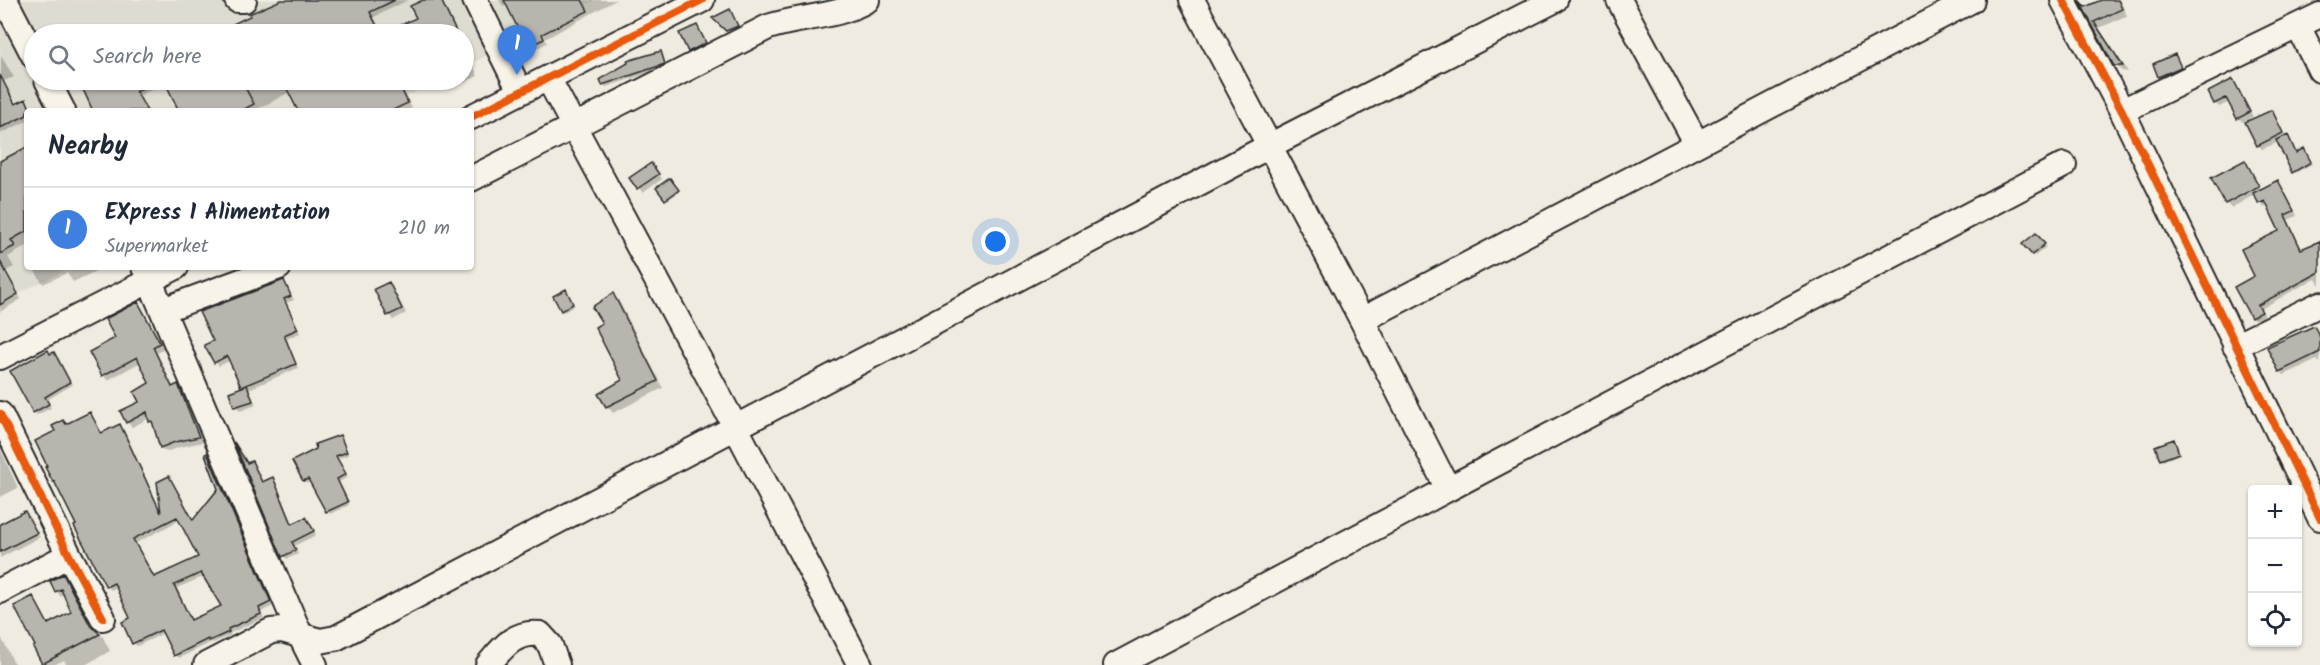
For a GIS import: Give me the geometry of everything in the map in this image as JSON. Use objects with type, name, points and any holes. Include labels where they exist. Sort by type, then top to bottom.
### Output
[{"type":"street","points":[[5,0],[24,37]]},
{"type":"street","points":[[237,0],[244,0]]},
{"type":"street","points":[[474,0],[515,81]]},
{"type":"street","points":[[465,108],[673,0]]},
{"type":"street","points":[[474,115],[702,0]]},
{"type":"street","points":[[474,177],[768,27],[782,22],[840,12],[867,0]]},
{"type":"street","points":[[1192,0],[1271,145],[1448,489]]},
{"type":"street","points":[[206,665],[271,631],[282,630],[320,641],[336,638],[1271,145],[1555,0]]},
{"type":"street","points":[[1619,0],[1697,144]]},
{"type":"street","points":[[1362,320],[1972,0]]},
{"type":"street","points":[[2063,0],[2122,111],[2320,518]]},
{"type":"street","points":[[2122,111],[2320,15]]},
{"type":"street","points":[[2298,26],[2320,70]]},
{"type":"street","points":[[548,78],[860,665]]},
{"type":"street","points":[[52,90],[61,108]]},
{"type":"street","points":[[1116,665],[2064,165]]},
{"type":"street","points":[[146,270],[301,637],[315,665]]},
{"type":"street","points":[[0,341],[146,270]]},
{"type":"street","points":[[0,357],[146,270]]},
{"type":"street","points":[[164,310],[271,270]]},
{"type":"street","points":[[2235,346],[2320,304]]},
{"type":"street","points":[[0,414],[69,555],[103,618]]},
{"type":"street","points":[[0,591],[69,555]]},
{"type":"street","points":[[488,665],[514,637],[528,632],[540,634],[550,645],[557,665]]},
{"type":"shaded area","points":[[0,0],[595,0],[474,62],[474,24],[24,24],[24,90],[419,90],[384,108],[24,108],[24,270],[65,270],[0,303]]},
{"type":"building","points":[[281,0],[395,0],[370,12],[376,24],[233,24],[250,16],[249,14]]},
{"type":"building","points":[[423,0],[441,0],[452,24],[403,24],[416,18],[410,6]]},
{"type":"building","points":[[504,0],[582,0],[588,11],[542,34],[544,39],[527,47]]},
{"type":"building","points":[[2079,0],[2085,7],[2101,0],[2118,0],[2122,9],[2094,22],[2123,66],[2114,66]]},
{"type":"building","points":[[730,9],[738,26],[726,31],[712,18]]},
{"type":"building","points":[[697,25],[706,43],[688,52],[679,33]]},
{"type":"building","points":[[661,51],[665,64],[602,85],[600,79],[628,63],[627,61]]},
{"type":"building","points":[[2175,54],[2181,67],[2158,77],[2153,64]]},
{"type":"building","points":[[0,75],[15,104],[26,99],[30,108],[24,108],[24,116],[0,128]]},
{"type":"building","points":[[2233,79],[2250,112],[2237,119],[2226,98],[2214,104],[2208,92]]},
{"type":"building","points":[[83,90],[138,90],[136,91],[145,108],[92,108]]},
{"type":"building","points":[[169,90],[246,90],[254,104],[247,108],[178,108]]},
{"type":"building","points":[[288,90],[402,90],[408,103],[397,108],[296,108]]},
{"type":"building","points":[[2272,110],[2283,133],[2257,146],[2245,122]]},
{"type":"building","points":[[2288,135],[2296,153],[2304,148],[2311,162],[2292,173],[2276,140]]},
{"type":"building","points":[[24,149],[24,233],[11,240],[15,246],[0,254],[0,161]]},
{"type":"building","points":[[2245,160],[2259,186],[2225,204],[2211,178]]},
{"type":"building","points":[[651,163],[659,174],[637,189],[629,178]]},
{"type":"building","points":[[670,178],[679,190],[665,200],[656,188]]},
{"type":"building","points":[[2278,180],[2294,211],[2285,215],[2301,249],[2320,241],[2320,272],[2258,305],[2262,312],[2251,318],[2234,287],[2254,276],[2241,249],[2279,231],[2265,201],[2259,204],[2253,193]]},
{"type":"building","points":[[2036,233],[2045,244],[2032,255],[2022,244]]},
{"type":"building","points":[[0,261],[18,294],[0,305]]},
{"type":"building","points":[[284,280],[291,296],[284,299],[298,329],[284,335],[296,364],[241,387],[227,356],[214,363],[204,345],[213,341],[199,312]]},
{"type":"building","points":[[389,282],[402,309],[387,316],[374,289]]},
{"type":"building","points":[[566,289],[573,304],[561,311],[553,296]]},
{"type":"building","points":[[613,293],[658,381],[606,407],[598,394],[622,380],[595,327],[602,323],[592,307]]},
{"type":"building","points":[[138,302],[160,343],[153,347],[172,387],[178,384],[199,437],[160,448],[147,412],[126,423],[120,411],[139,402],[134,392],[149,383],[137,357],[102,376],[89,352],[115,338],[105,319]]},
{"type":"building","points":[[2314,326],[2320,337],[2320,352],[2279,372],[2267,347]]},
{"type":"building","points":[[48,350],[50,354],[54,352],[70,382],[45,397],[49,404],[33,413],[10,371]]},
{"type":"building","points":[[247,385],[253,401],[234,407],[229,392]]},
{"type":"building","points":[[90,412],[101,433],[120,424],[161,513],[157,482],[169,476],[193,520],[218,489],[205,454],[207,453],[271,602],[259,608],[261,614],[228,629],[229,632],[209,641],[208,639],[174,656],[161,630],[132,644],[122,622],[130,618],[114,583],[106,587],[45,467],[47,466],[35,441],[55,431],[52,426],[63,420],[66,424]],"holes":[[[177,517],[198,557],[154,577],[133,539]],[[201,573],[221,606],[191,620],[174,585]]]},
{"type":"building","points":[[340,435],[347,452],[336,456],[346,474],[337,479],[348,502],[326,512],[308,479],[303,481],[292,461],[316,449],[315,444]]},
{"type":"building","points":[[2174,439],[2179,453],[2160,460],[2155,446]]},
{"type":"building","points":[[234,442],[247,463],[252,461],[262,482],[273,477],[292,524],[306,517],[314,531],[292,542],[296,550],[282,557]]},
{"type":"building","points":[[25,511],[37,533],[0,552],[0,524]]},
{"type":"building","points":[[63,574],[90,625],[100,634],[42,664],[14,606],[33,596],[48,624],[71,612],[61,589],[55,592],[50,581]]},
{"type":"cycle path","points":[[474,115],[702,0]]},
{"type":"cycle path","points":[[2063,0],[2122,111],[2320,518]]},
{"type":"cycle path","points":[[0,414],[69,555],[103,618]]},
{"type":"place","name":"EXpress 1 Alimentation","points":[[517,75]]}]
